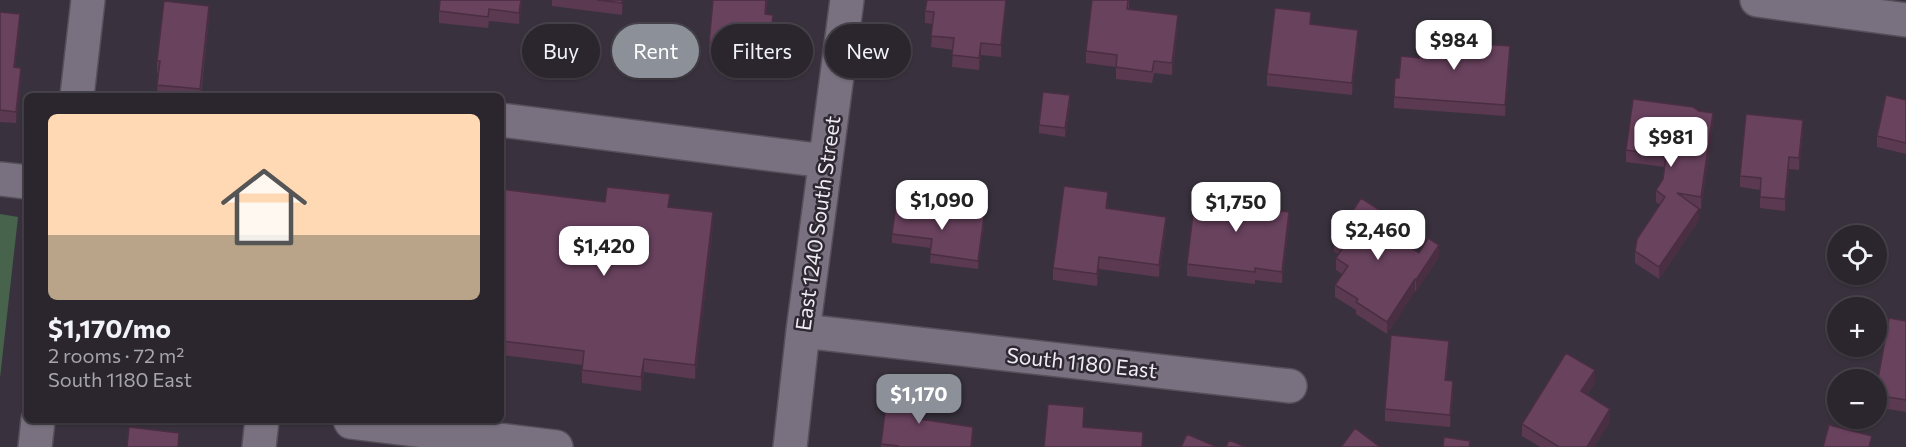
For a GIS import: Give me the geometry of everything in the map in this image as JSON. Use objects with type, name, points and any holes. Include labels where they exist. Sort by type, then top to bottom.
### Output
[{"type":"street","points":[[77,93],[88,0]]},
{"type":"street","name":"East 1240 South Street","points":[[790,447],[802,331],[847,0]]},
{"type":"street","points":[[1756,0],[1905,15]]},
{"type":"street","points":[[504,120],[825,161]]},
{"type":"street","points":[[0,179],[24,182]]},
{"type":"street","name":"South 1180 East","points":[[802,331],[1290,386]]},
{"type":"street","points":[[35,447],[38,423]]},
{"type":"street","points":[[259,447],[262,423]]},
{"type":"street","points":[[359,423],[556,447]]},
{"type":"green space","points":[[0,214],[18,217],[0,378]]},
{"type":"building","points":[[440,0],[521,0],[519,13],[489,9],[488,17],[439,11]]},
{"type":"building","points":[[597,0],[622,0],[622,3]]},
{"type":"building","points":[[713,0],[766,0],[765,14],[773,15],[772,24],[711,24],[711,43],[709,43]]},
{"type":"building","points":[[927,0],[1006,0],[1001,45],[981,43],[979,58],[952,55],[954,38],[931,36],[934,12],[925,11]]},
{"type":"building","points":[[1092,0],[1128,0],[1127,9],[1178,15],[1172,63],[1154,61],[1152,72],[1116,67],[1117,55],[1086,51]]},
{"type":"building","points":[[164,1],[209,6],[200,89],[157,85],[160,61],[157,61]]},
{"type":"building","points":[[1275,8],[1311,12],[1310,24],[1358,30],[1352,83],[1267,74]]},
{"type":"building","points":[[0,12],[20,14],[14,67],[21,68],[16,112],[0,110]]},
{"type":"building","points":[[1421,27],[1455,29],[1453,42],[1510,46],[1505,105],[1394,97],[1395,78],[1399,78],[1401,56],[1419,58]]},
{"type":"building","points":[[1043,92],[1070,95],[1065,128],[1039,125]]},
{"type":"building","points":[[1886,95],[1906,100],[1906,143],[1877,136]]},
{"type":"building","points":[[1633,99],[1693,107],[1699,111],[1713,113],[1701,197],[1677,193],[1699,209],[1659,267],[1635,251],[1637,239],[1665,197],[1656,190],[1663,179],[1666,156],[1626,150]]},
{"type":"building","points":[[1746,114],[1803,120],[1799,158],[1789,157],[1785,199],[1760,197],[1761,178],[1740,176]]},
{"type":"building","points":[[1064,186],[1108,192],[1106,208],[1166,217],[1159,265],[1099,257],[1097,274],[1053,268]]},
{"type":"building","points":[[607,187],[670,194],[668,207],[713,212],[695,365],[644,359],[641,377],[582,370],[584,351],[504,341],[504,189],[605,202]]},
{"type":"building","points":[[1196,189],[1262,197],[1261,209],[1289,212],[1282,272],[1255,268],[1255,272],[1187,264]]},
{"type":"building","points":[[1361,198],[1392,218],[1384,231],[1419,253],[1428,238],[1439,245],[1387,322],[1356,302],[1358,299],[1335,285],[1348,266],[1336,258],[1344,246],[1334,240]]},
{"type":"building","points":[[896,205],[984,217],[978,261],[930,254],[932,239],[892,234]]},
{"type":"building","points":[[1889,318],[1906,321],[1906,400],[1887,397],[1887,369],[1880,369],[1882,357],[1887,357]]},
{"type":"building","points":[[1391,335],[1449,341],[1445,380],[1453,381],[1450,415],[1385,409]]},
{"type":"building","points":[[1566,353],[1595,370],[1581,391],[1610,409],[1587,447],[1559,447],[1522,424]]},
{"type":"building","points":[[888,389],[923,393],[920,419],[973,427],[971,447],[898,447],[881,444]]},
{"type":"building","points":[[1048,404],[1084,407],[1083,427],[1143,432],[1142,447],[1044,447]]},
{"type":"building","points":[[129,427],[179,433],[178,447],[127,447]]},
{"type":"building","points":[[1355,428],[1380,447],[1341,447]]},
{"type":"building","points":[[1828,429],[1845,429],[1872,436],[1869,447],[1823,447]]},
{"type":"building","points":[[1187,434],[1217,447],[1181,447]]},
{"type":"building","points":[[1444,437],[1470,441],[1469,447],[1443,447]]},
{"type":"building","points":[[1229,440],[1246,447],[1226,447]]}]
